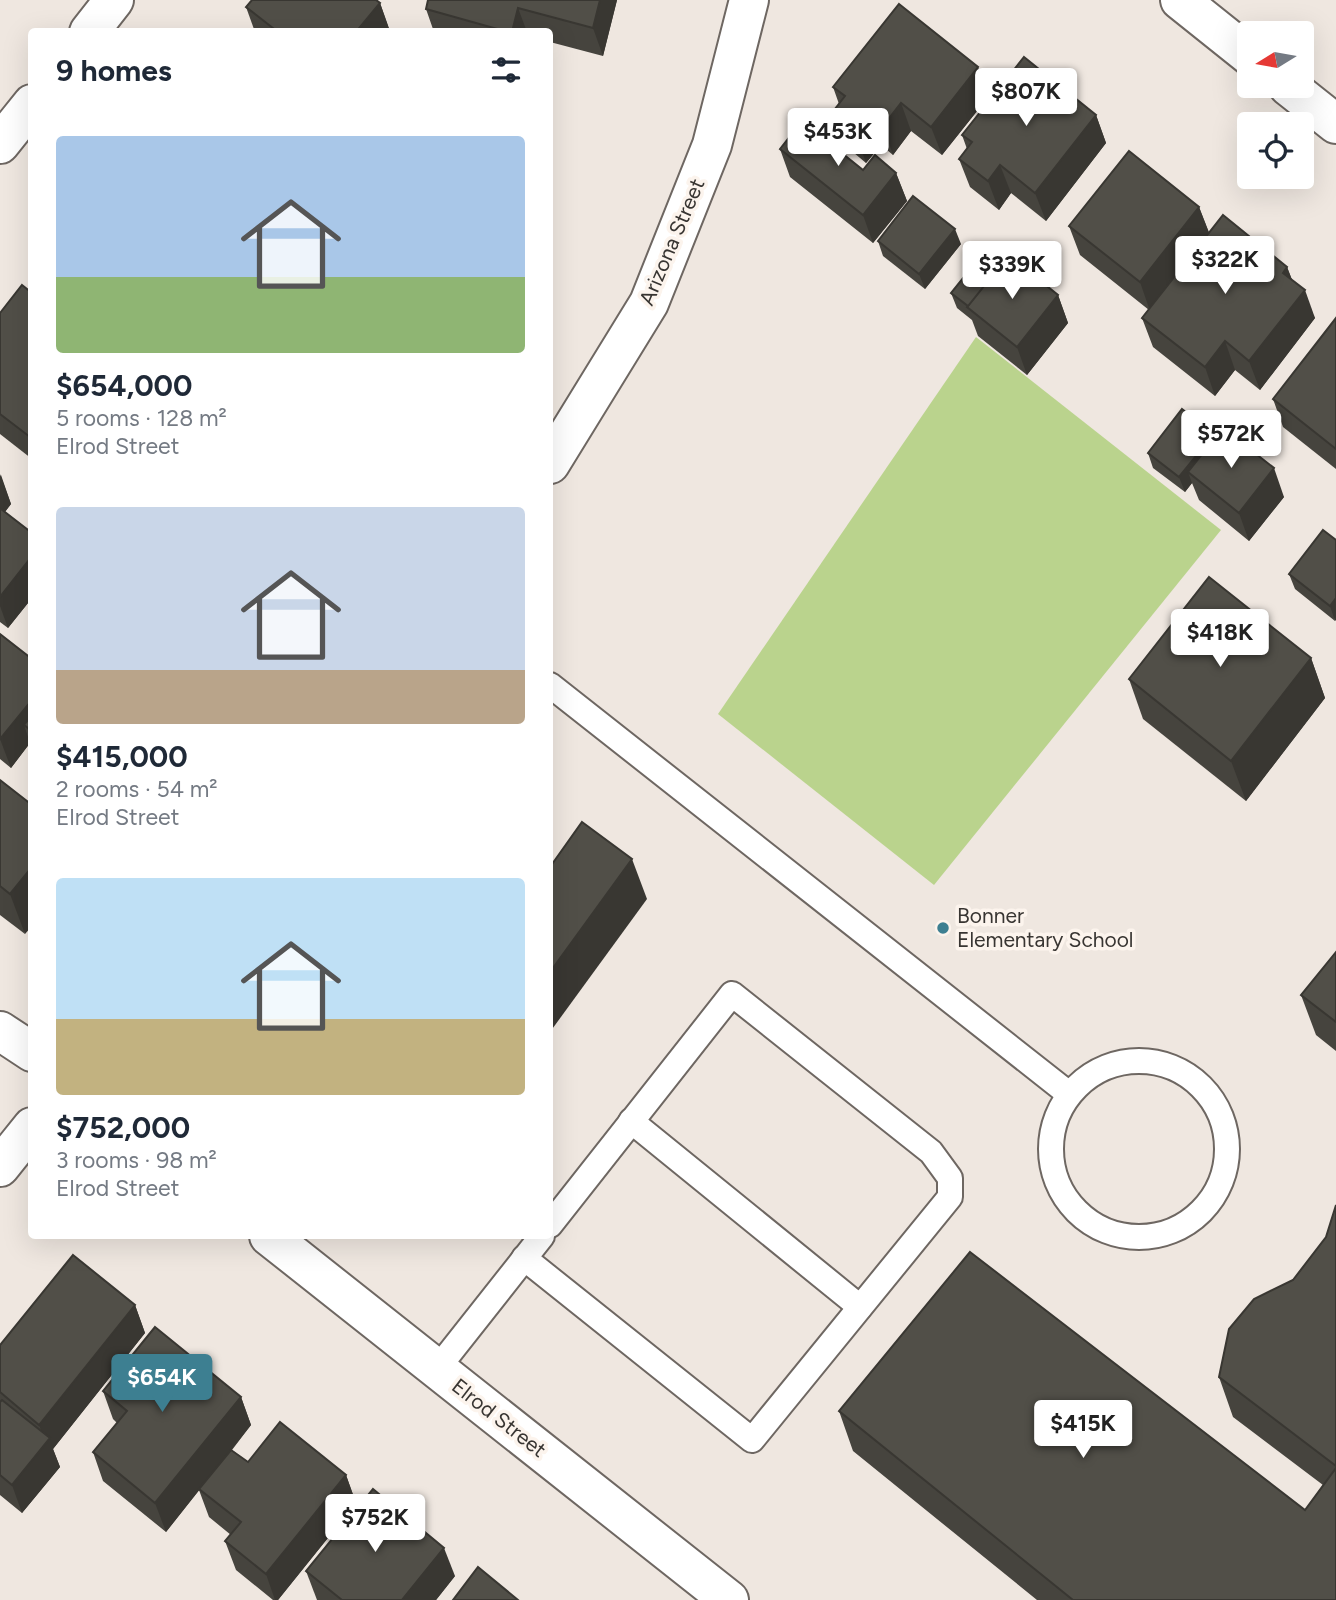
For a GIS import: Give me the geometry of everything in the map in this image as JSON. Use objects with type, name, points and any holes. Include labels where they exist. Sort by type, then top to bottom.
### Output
[{"type":"street","points":[[92,28],[114,0]]},
{"type":"street","name":"Arizona Street","points":[[553,459],[649,303],[712,145],[748,0]]},
{"type":"street","points":[[1180,0],[1237,45]]},
{"type":"street","points":[[1302,98],[1336,124]]},
{"type":"street","points":[[0,144],[28,109]]},
{"type":"street","points":[[0,1031],[28,1049]]},
{"type":"street","points":[[0,1167],[28,1132]]},
{"type":"street","name":"Elrod Street","points":[[273,1239],[729,1600]]},
{"type":"lane","points":[[553,687],[1069,1094]]},
{"type":"lane","points":[[524,1258],[752,1440],[950,1197],[950,1178],[931,1152],[732,994],[553,1221]]},
{"type":"lane","points":[[1128,1060],[1163,1063],[1193,1079],[1216,1105],[1227,1138],[1225,1173],[1209,1205],[1182,1227],[1149,1238],[1115,1235],[1084,1220],[1061,1192],[1050,1160],[1053,1125],[1069,1094],[1095,1071],[1128,1060]]},
{"type":"lane","points":[[631,1121],[860,1307]]},
{"type":"lane","points":[[437,1369],[540,1239]]},
{"type":"shaded area","points":[[976,337],[1221,530],[934,885],[718,714]]},
{"type":"building","points":[[252,0],[376,0],[380,3],[359,28],[273,28],[246,7]]},
{"type":"building","points":[[428,0],[600,0],[593,28],[518,8],[513,28],[494,28],[426,9]]},
{"type":"building","points":[[899,4],[978,67],[931,127],[901,103],[883,126],[870,116],[856,134],[831,114],[845,96],[833,87]]},
{"type":"building","points":[[1024,57],[1096,115],[1035,193],[1000,165],[988,181],[959,159],[972,142],[962,135]]},
{"type":"building","points":[[802,121],[863,170],[875,155],[896,173],[863,215],[780,149]]},
{"type":"building","points":[[1129,151],[1199,207],[1140,282],[1069,226]]},
{"type":"building","points":[[913,196],[955,229],[919,274],[878,241]]},
{"type":"building","points":[[1223,215],[1287,267],[1283,273],[1305,290],[1249,361],[1225,341],[1205,367],[1142,318]]},
{"type":"building","points":[[1008,255],[1058,295],[1017,347],[967,307]]},
{"type":"building","points":[[976,262],[992,276],[968,306],[951,293]]},
{"type":"building","points":[[22,285],[28,290],[28,435],[0,414],[0,313]]},
{"type":"building","points":[[1336,318],[1336,449],[1273,399]]},
{"type":"building","points":[[1182,409],[1214,434],[1179,477],[1148,453]]},
{"type":"building","points":[[1223,428],[1274,468],[1239,513],[1188,472]]},
{"type":"building","points":[[0,510],[28,530],[28,561],[0,597]]},
{"type":"building","points":[[1323,530],[1336,540],[1336,598],[1330,606],[1289,574]]},
{"type":"building","points":[[1209,577],[1311,658],[1231,761],[1129,679]]},
{"type":"building","points":[[0,634],[28,656],[28,705],[0,739]]},
{"type":"building","points":[[0,780],[28,802],[28,872],[10,894],[0,886]]},
{"type":"building","points":[[582,822],[632,859],[553,968],[553,863]]},
{"type":"building","points":[[1336,952],[1336,1022],[1301,995]]},
{"type":"building","points":[[1336,1205],[1336,1466],[1219,1377],[1229,1329],[1254,1299],[1293,1280],[1326,1237]]},
{"type":"building","points":[[970,1252],[1305,1510],[1336,1468],[1336,1600],[1073,1600],[839,1411]]},
{"type":"building","points":[[73,1255],[135,1305],[39,1425],[0,1392],[0,1345]]},
{"type":"building","points":[[155,1327],[241,1397],[155,1503],[93,1452],[127,1411],[103,1391]]},
{"type":"building","points":[[2,1400],[50,1438],[12,1485],[0,1475]]},
{"type":"building","points":[[280,1422],[346,1475],[266,1574],[225,1541],[241,1522],[199,1489],[231,1450],[248,1462]]},
{"type":"building","points":[[373,1489],[444,1548],[402,1600],[342,1600],[306,1571]]},
{"type":"building","points":[[478,1567],[518,1600],[453,1600]]},
{"type":"place","name":"Bonner Elementary School","points":[[943,928]]}]
